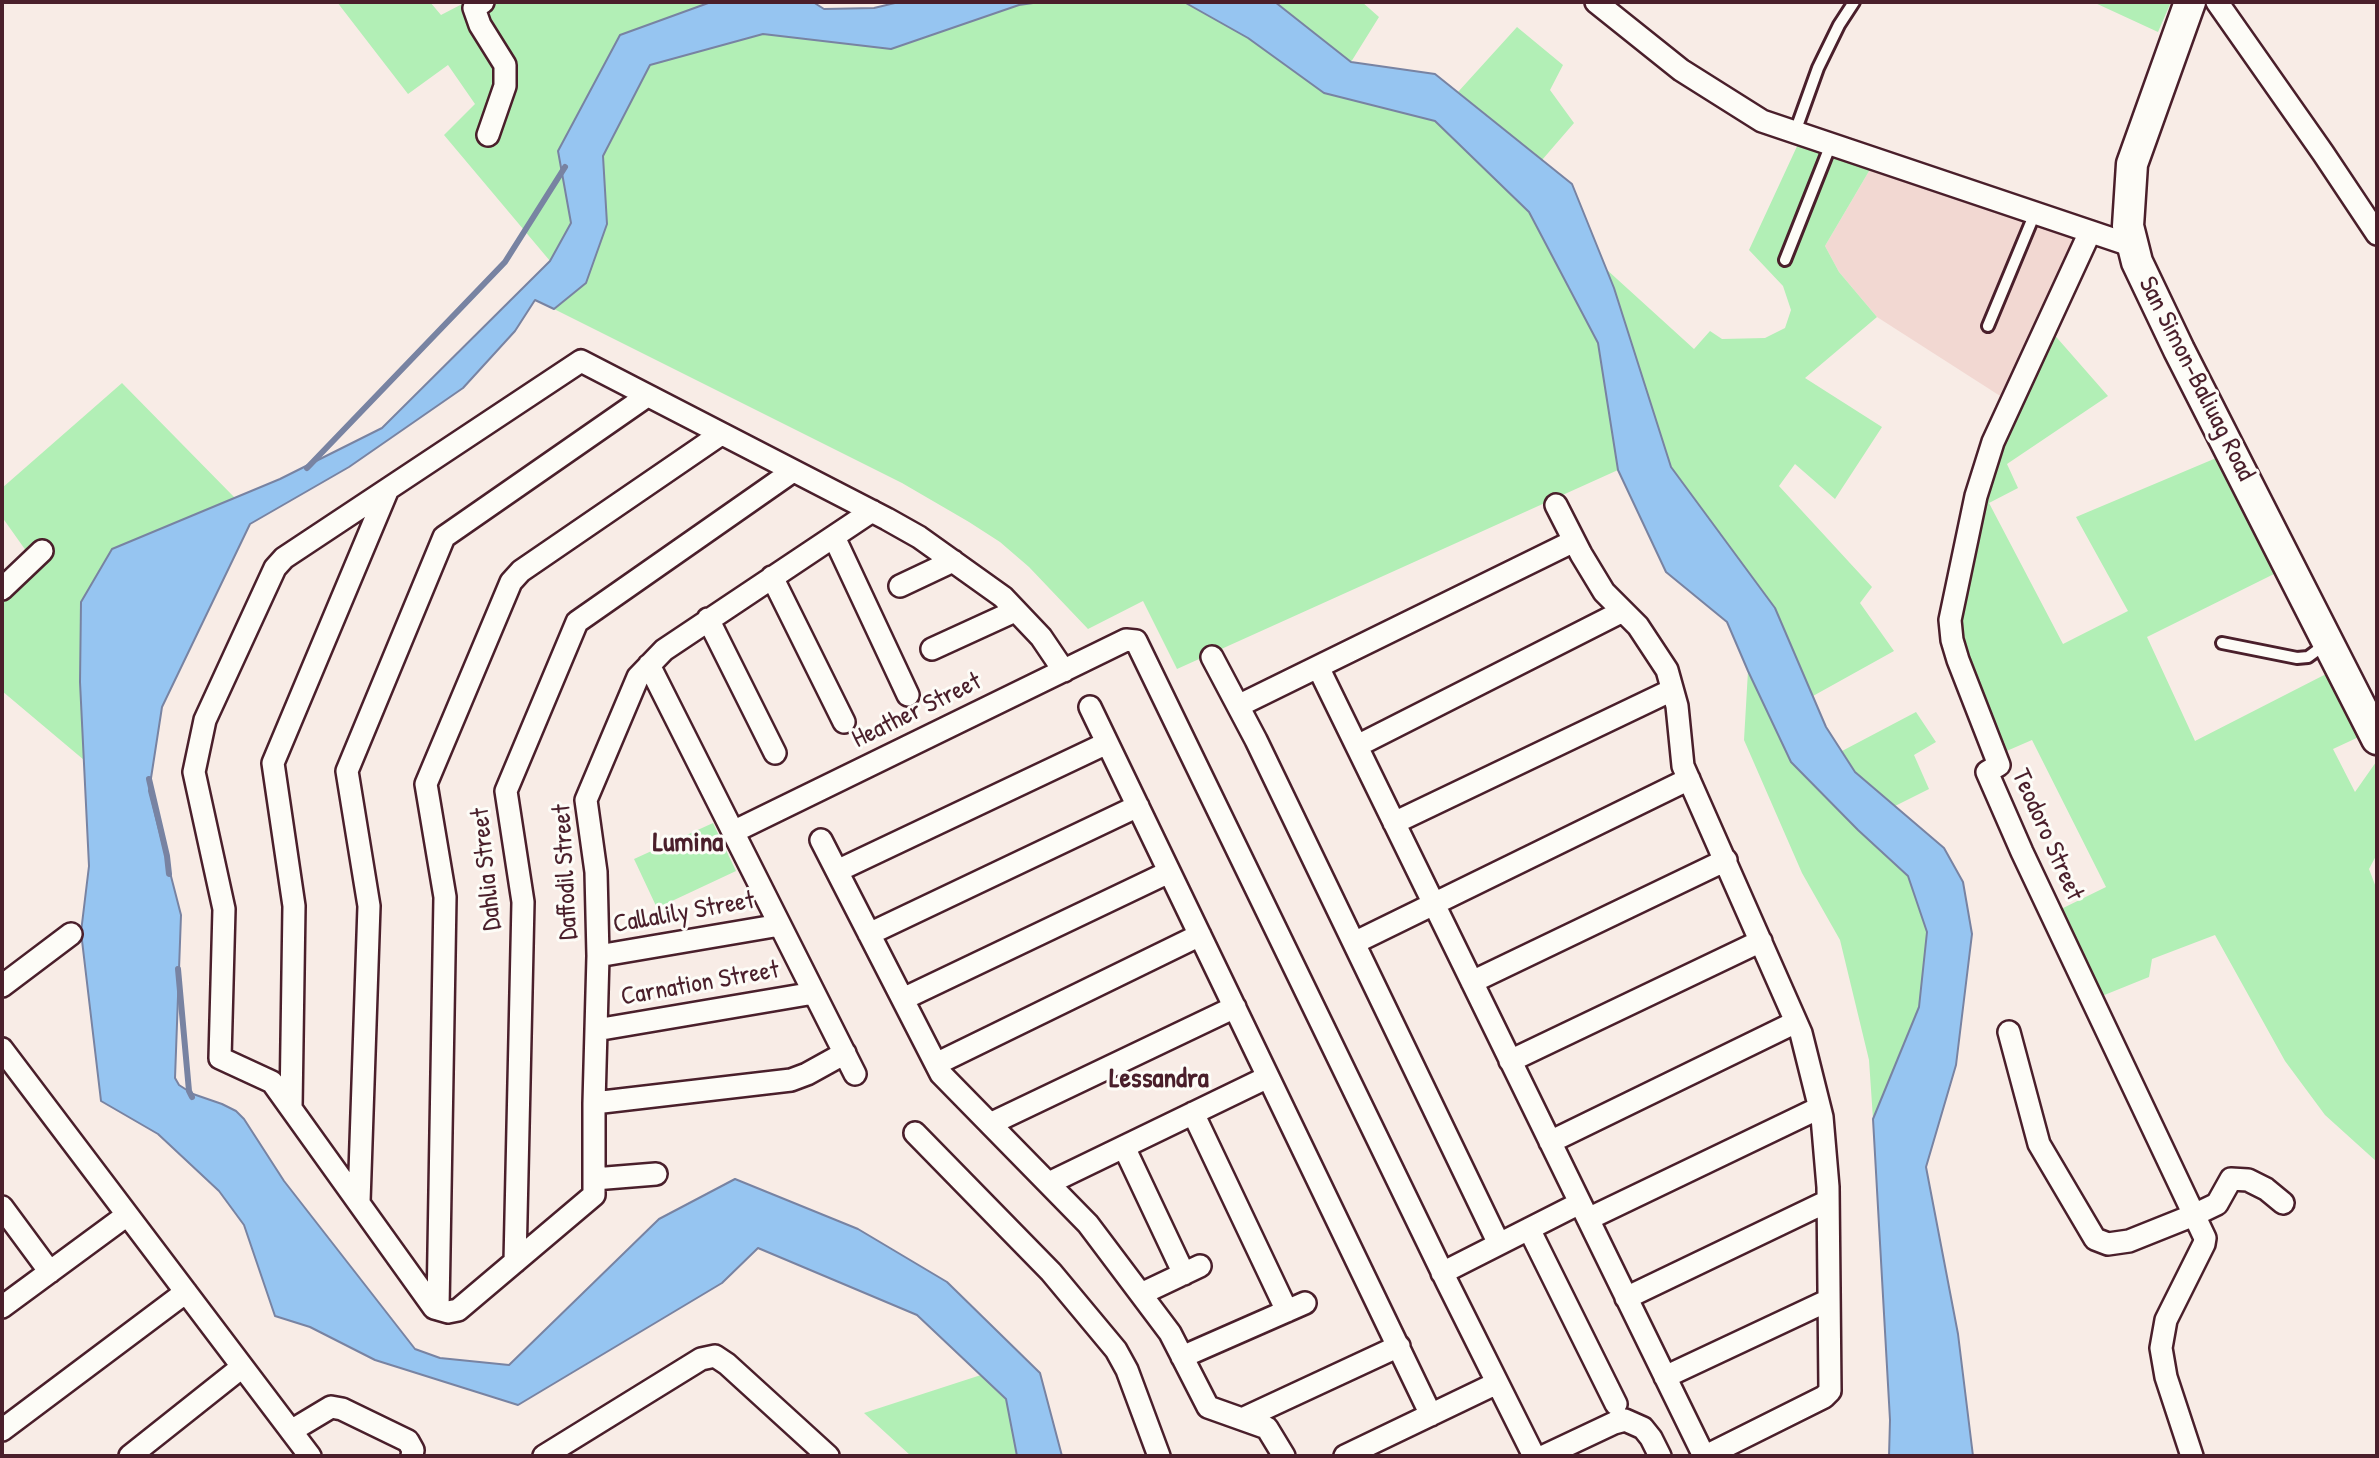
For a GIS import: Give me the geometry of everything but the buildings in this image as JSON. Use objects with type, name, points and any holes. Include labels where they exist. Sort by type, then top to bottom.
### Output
[{"type":"main road","name":"San Simon-Baliuag Road","points":[[2190,2],[2132,164],[2128,226],[2137,262],[2377,739]]},
{"type":"street","points":[[483,2],[474,8],[480,26],[505,65],[505,86],[488,135]]},
{"type":"street","points":[[1596,2],[1681,70],[1762,121],[2133,246]]},
{"type":"street","points":[[2217,2],[2377,234]]},
{"type":"street","name":"Teodoro Street","points":[[2090,232],[1993,442],[1976,496],[1950,620],[1952,640],[1999,765],[1987,772],[2022,852],[2205,1238],[2170,1310],[2161,1348],[2166,1377],[2192,1456]]},
{"type":"street","points":[[656,1174],[594,1187],[515,1262],[458,1310],[448,1312],[434,1307],[272,1082],[220,1058],[224,909],[194,772],[205,719],[275,568],[284,558],[581,360],[919,537],[1003,597],[1041,637],[1064,671]]},
{"type":"street","points":[[359,1202],[369,906],[347,771],[444,537],[648,396]]},
{"type":"street","points":[[438,1309],[445,898],[426,784],[511,582],[521,571],[722,434]]},
{"type":"street","name":"Dahlia Street","points":[[515,1262],[523,902],[506,791],[577,622],[793,471]]},
{"type":"street","points":[[291,1108],[294,906],[273,763],[388,489]]},
{"type":"street","points":[[1318,667],[1705,1456],[1824,1397],[1830,1391],[1828,1201],[1819,1108],[1796,1022],[1683,765],[1677,706],[1667,670],[1638,626],[1604,592],[1556,505]]},
{"type":"street","name":"Daffodil Street","points":[[594,1187],[598,956],[596,872],[586,800],[638,677],[649,665],[664,650],[708,619],[872,511]]},
{"type":"street","points":[[834,537],[908,695]]},
{"type":"street","points":[[1238,706],[1574,541]]},
{"type":"street","points":[[2,589],[42,551]]},
{"type":"street","points":[[900,586],[953,561]]},
{"type":"street","points":[[772,578],[844,722]]},
{"type":"street","points":[[932,649],[1015,611]]},
{"type":"street","points":[[1357,746],[1623,611]]},
{"type":"street","points":[[708,619],[775,752]]},
{"type":"street","name":"Heather Street","points":[[733,832],[1126,640],[1136,641],[1442,1273]]},
{"type":"street","points":[[1212,657],[1499,1244]]},
{"type":"street","points":[[649,665],[855,1074]]},
{"type":"street","points":[[1394,822],[1672,690]]},
{"type":"street","points":[[1090,706],[1431,1415]]},
{"type":"street","points":[[837,871],[1107,743]]},
{"type":"street","points":[[1354,943],[1689,779]]},
{"type":"street","points":[[869,934],[1138,806]]},
{"type":"street","points":[[821,840],[941,1074],[1088,1224],[1170,1333],[1208,1407],[1267,1428],[1283,1456]]},
{"type":"street","points":[[1472,982],[1726,860]]},
{"type":"street","points":[[903,999],[1169,872]]},
{"type":"street","name":"Callalily Street","points":[[598,956],[780,925]]},
{"type":"street","points":[[2,986],[71,934]]},
{"type":"street","points":[[936,1064],[1200,935]]},
{"type":"street","points":[[1510,1061],[1761,941]]},
{"type":"street","name":"Carnation Street","points":[[596,1030],[814,993]]},
{"type":"street","points":[[990,1124],[1235,1007]]},
{"type":"street","points":[[1550,1142],[1796,1022]]},
{"type":"street","points":[[2009,1032],[2039,1143],[2095,1239],[2108,1244],[2129,1241],[2217,1204],[2231,1179],[2248,1180],[2266,1189],[2283,1203]]},
{"type":"street","points":[[2,1049],[310,1456]]},
{"type":"street","points":[[594,1103],[791,1080],[845,1053]]},
{"type":"street","points":[[1049,1184],[1268,1077]]},
{"type":"street","points":[[1534,1456],[1442,1273],[1529,1229],[1584,1211],[1819,1108]]},
{"type":"street","points":[[1182,1357],[1296,1307],[1193,1113]]},
{"type":"street","points":[[915,1133],[1051,1272],[1116,1350],[1127,1370],[1159,1456]]},
{"type":"street","points":[[1124,1147],[1192,1270],[1141,1294]]},
{"type":"street","points":[[1626,1298],[1828,1201]]},
{"type":"street","points":[[2,1207],[50,1272]]},
{"type":"street","points":[[2,1307],[127,1215]]},
{"type":"street","points":[[1529,1229],[1616,1404]]},
{"type":"street","points":[[2,1430],[186,1292]]},
{"type":"street","points":[[1665,1377],[1829,1300]]},
{"type":"street","points":[[1242,1419],[1399,1346]]},
{"type":"street","points":[[544,1456],[701,1359],[715,1356],[828,1456]]},
{"type":"street","points":[[130,1456],[242,1367]]},
{"type":"street","points":[[1345,1456],[1497,1383]]},
{"type":"street","points":[[291,1431],[324,1410],[342,1409],[408,1441],[413,1450],[412,1456]]},
{"type":"street","points":[[1544,1456],[1625,1420],[1643,1428],[1660,1456]]},
{"type":"lane","points":[[1795,132],[1818,68],[1839,25],[1854,2]]},
{"type":"lane","points":[[1785,260],[1831,145]]},
{"type":"lane","points":[[1988,326],[2035,213]]},
{"type":"lane","points":[[2222,643],[2297,659],[2317,652],[2329,641]]},
{"type":"shaded area","points":[[1872,166],[2081,240],[2008,401],[1877,317],[1839,272],[1825,246]]},
{"type":"green space","points":[[337,2],[430,2],[441,15],[466,2],[474,32],[498,67],[497,85],[477,140],[489,145],[513,88],[485,11],[499,2],[711,2],[620,35],[558,151],[571,223],[550,261],[444,135],[475,104],[448,65],[408,94]]},
{"type":"green space","points":[[1040,2],[1184,2],[1248,38],[1324,93],[1435,121],[1529,212],[1598,343],[1618,470],[1177,669],[1143,601],[1088,629],[1029,567],[1000,542],[969,522],[902,483],[554,309],[586,282],[607,224],[603,156],[650,65],[763,34],[891,49],[1019,5]]},
{"type":"green space","points":[[1275,2],[1362,2],[1379,17],[1351,62]]},
{"type":"green space","points":[[2093,2],[2171,2],[2158,32]]},
{"type":"green space","points":[[1517,27],[1563,65],[1550,90],[1574,123],[1542,160],[1458,92]]},
{"type":"green space","points":[[1799,142],[1872,166],[1825,246],[1839,272],[1877,317],[1805,378],[1882,427],[1835,499],[1795,464],[1779,486],[1872,587],[1860,603],[1894,651],[1813,696],[1775,608],[1671,467],[1606,269],[1694,349],[1710,331],[1722,339],[1765,338],[1785,328],[1791,310],[1783,286],[1749,250]]},
{"type":"green space","points":[[2051,331],[2108,396],[2007,464],[2018,488],[1989,503],[2063,644],[2128,611],[2076,517],[2221,456],[2278,572],[2147,637],[2195,741],[2330,672],[2363,735],[2333,749],[2355,792],[2376,762],[2377,854],[2369,869],[2377,890],[2377,1162],[2325,1115],[2285,1061],[2215,935],[2152,959],[2149,977],[2097,998],[2057,911],[2106,887],[2032,740],[2002,753],[1963,656],[1957,622],[1986,480]]},
{"type":"green space","points":[[122,383],[235,498],[112,549],[81,602],[80,682],[84,760],[2,691],[2,599],[29,555],[2,517],[2,488]]},
{"type":"green space","points":[[1748,671],[1791,762],[1908,876],[1927,932],[1919,1007],[1873,1119],[1869,1060],[1840,940],[1802,873],[1744,740]]},
{"type":"green space","points":[[1916,712],[1936,742],[1914,755],[1929,789],[1895,806],[1855,772],[1842,751]]},
{"type":"green space","points":[[713,823],[736,871],[657,908],[634,859]]},
{"type":"green space","points":[[981,1375],[1006,1399],[1017,1456],[911,1456],[864,1413]]},
{"type":"water","points":[[711,2],[813,2],[824,9],[874,8],[899,2],[1040,2],[1019,5],[891,49],[763,34],[650,65],[603,156],[607,224],[586,283],[554,309],[535,300],[515,331],[463,388],[349,467],[250,524],[162,707],[149,791],[181,915],[175,1078],[179,1085],[193,1094],[222,1104],[236,1111],[244,1119],[284,1181],[415,1349],[440,1358],[509,1365],[659,1219],[735,1179],[858,1229],[947,1282],[1040,1373],[1062,1456],[1017,1456],[1006,1399],[917,1315],[758,1248],[722,1283],[518,1405],[375,1360],[310,1327],[275,1316],[244,1225],[219,1191],[158,1134],[101,1101],[81,932],[89,866],[80,682],[81,602],[112,549],[280,479],[382,428],[550,261],[571,223],[558,151],[620,35]]},
{"type":"water","points":[[1184,2],[1275,2],[1351,62],[1435,74],[1572,184],[1614,288],[1671,467],[1775,608],[1826,727],[1855,772],[1944,848],[1963,882],[1972,934],[1956,1065],[1926,1167],[1958,1334],[1973,1456],[1889,1456],[1890,1420],[1873,1119],[1919,1007],[1927,932],[1908,876],[1791,762],[1727,622],[1666,572],[1618,470],[1598,343],[1529,212],[1435,121],[1324,93],[1248,38]]},
{"type":"waterway","points":[[307,468],[505,262],[565,167]]},
{"type":"waterway","points":[[149,779],[169,874]]},
{"type":"waterway","points":[[178,969],[189,1091],[192,1097]]},
{"type":"district","name":"Lumina","points":[[688,844]]},
{"type":"district","name":"Lessandra","points":[[1159,1080]]}]
